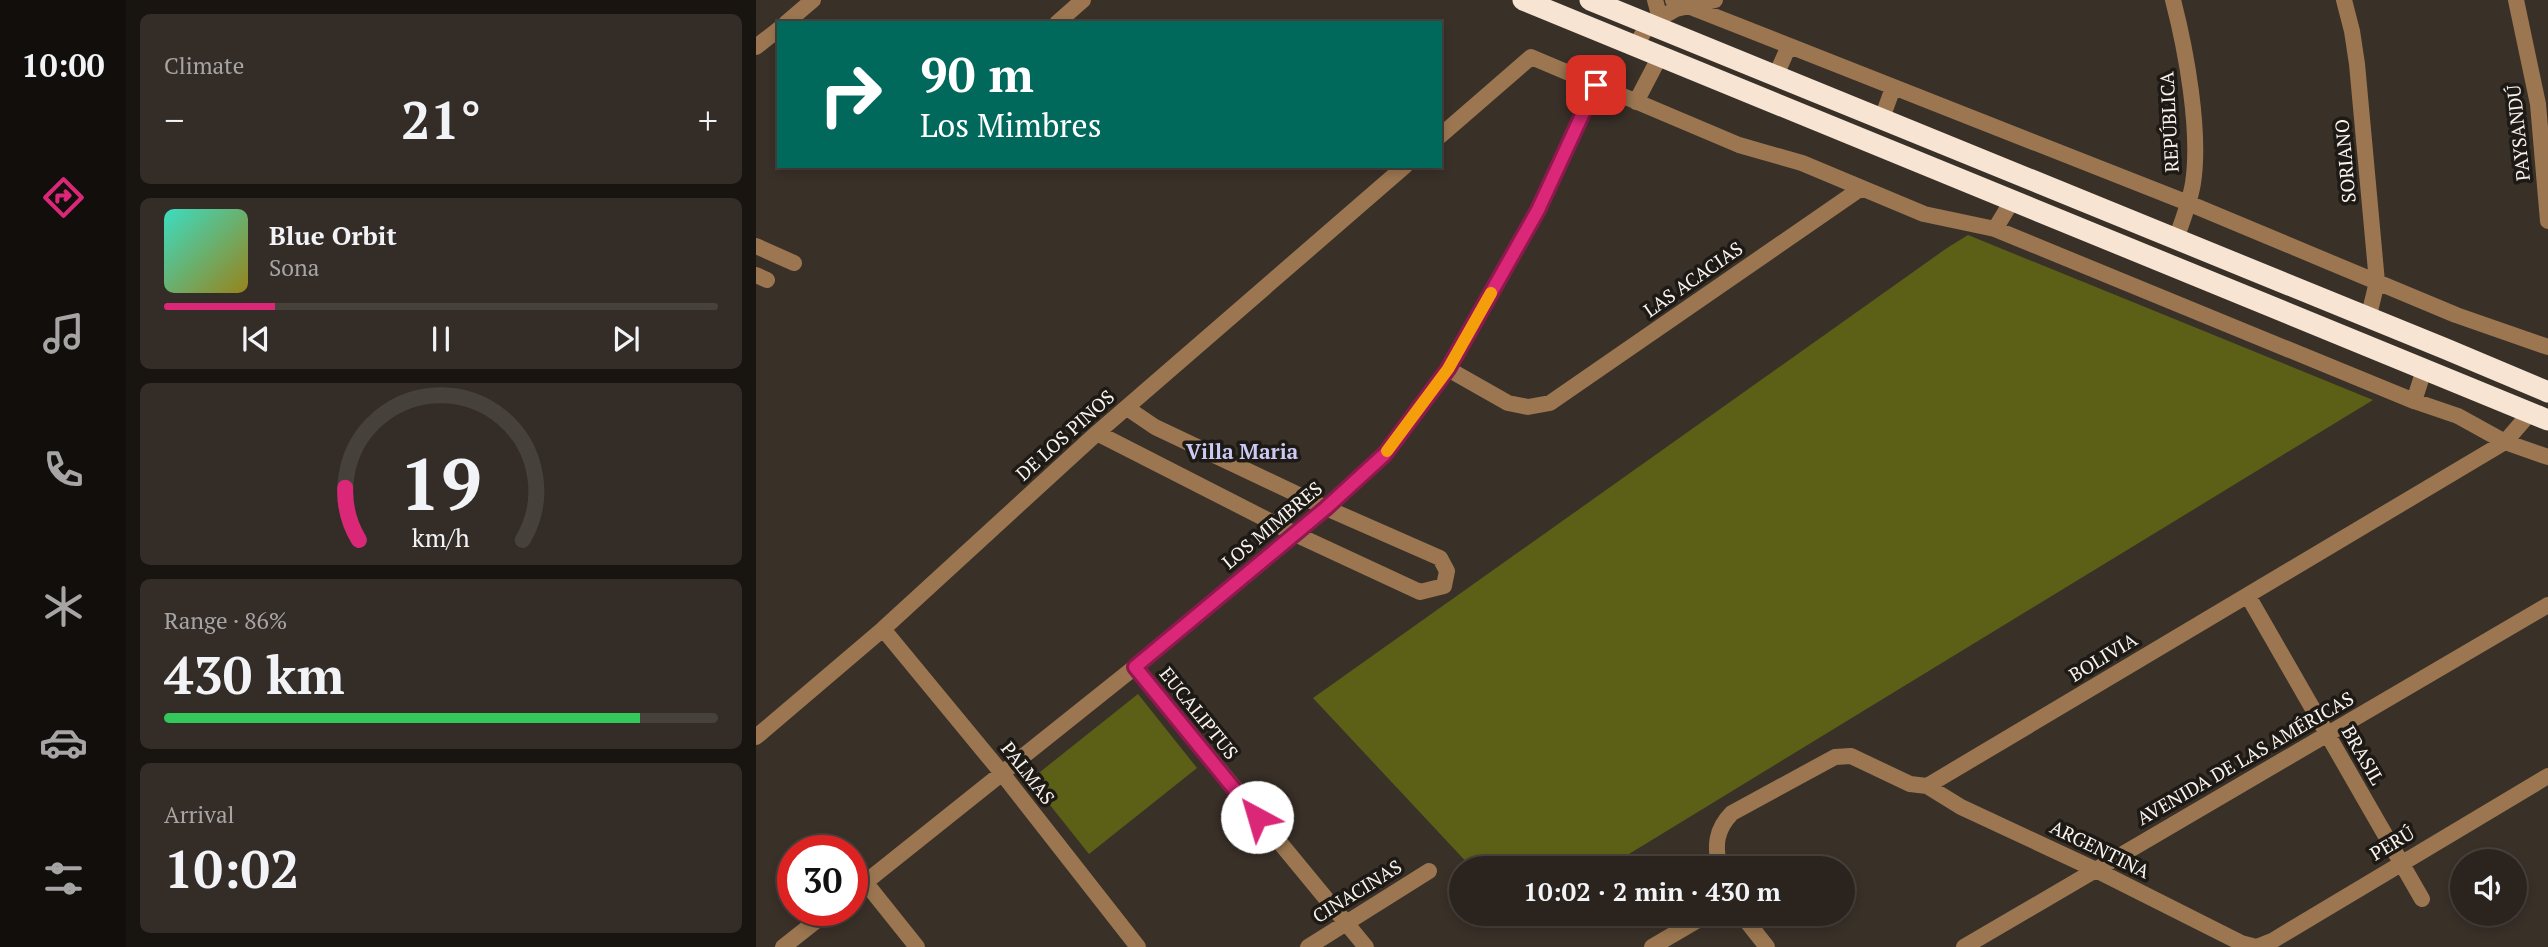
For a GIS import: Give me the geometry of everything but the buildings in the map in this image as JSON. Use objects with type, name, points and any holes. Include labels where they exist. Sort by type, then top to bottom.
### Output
[{"type":"highway","points":[[1523,0],[2539,416]]},
{"type":"highway","points":[[1590,0],[1654,21],[1776,75],[2548,393]]},
{"type":"street","points":[[788,21],[814,0]]},
{"type":"street","points":[[1059,21],[1083,0]]},
{"type":"street","points":[[1654,21],[1655,0]]},
{"type":"street","points":[[1680,3],[1715,0]]},
{"type":"street","name":"REPÚBLICA","points":[[2173,0],[2183,40],[2193,129],[2193,182],[2176,240]]},
{"type":"street","name":"SORIANO","points":[[2344,0],[2357,64],[2377,282],[2368,318]]},
{"type":"street","name":"PAYSANDÚ","points":[[2516,0],[2538,104],[2548,221]]},
{"type":"street","points":[[1635,46],[1654,21],[1676,9],[1680,3]]},
{"type":"street","points":[[1680,3],[2188,203],[2456,315],[2548,347]]},
{"type":"street","points":[[756,47],[777,31]]},
{"type":"street","points":[[1776,75],[1789,46]]},
{"type":"street","points":[[1442,134],[1531,57],[1739,145],[1802,163],[1924,214],[1995,229],[2414,401],[2458,416],[2505,442],[2548,457]]},
{"type":"street","points":[[1636,102],[1660,57]]},
{"type":"street","name":"LOS MIMBRES","points":[[868,880],[1135,667],[1326,508],[1385,454],[1448,369],[1538,210],[1596,85]]},
{"type":"street","points":[[1882,118],[1893,88]]},
{"type":"street","name":"DE LOS PINOS","points":[[756,737],[883,629],[1097,433],[1403,168]]},
{"type":"street","name":"LAS ACACIAS","points":[[1448,369],[1508,403],[1528,407],[1550,403],[1860,189]]},
{"type":"street","points":[[1995,229],[2012,201]]},
{"type":"street","points":[[756,246],[794,263]]},
{"type":"street","points":[[2414,401],[2424,370]]},
{"type":"street","points":[[1097,433],[1295,534],[1420,592],[1444,586],[1447,571],[1440,558],[1326,508],[1155,427],[1127,408]]},
{"type":"street","name":"BOLIVIA","points":[[1927,786],[2505,442],[2539,416]]},
{"type":"street","name":"BRASIL","points":[[2248,596],[2422,899]]},
{"type":"street","name":"AVENIDA DE LAS AMÉRICAS","points":[[1964,947],[2548,605]]},
{"type":"street","name":"PALMAS","points":[[883,629],[1001,772],[1138,947]]},
{"type":"street","name":"EUCALIPTUS","points":[[1135,667],[1366,947]]},
{"type":"street","points":[[1717,856],[1717,839],[1723,822],[1732,813],[1835,757],[1851,756],[1910,785],[1927,786]]},
{"type":"street","name":"PERÚ","points":[[2257,947],[2548,776]]},
{"type":"street","name":"ARGENTINA","points":[[1927,786],[1961,807],[2094,869],[2241,943],[2257,947]]},
{"type":"street","name":"CINACINAS","points":[[1308,947],[1429,871]]},
{"type":"street","points":[[868,896],[917,947]]},
{"type":"street","points":[[783,947],[810,926]]},
{"type":"street","points":[[1652,947],[1688,926]]},
{"type":"street","points":[[1753,926],[1767,947]]},
{"type":"shaded area","points":[[1968,235],[2373,400],[1626,856],[1461,856],[1313,698]]},
{"type":"shaded area","points":[[1138,694],[1197,768],[1089,854],[1030,780]]},
{"type":"slow traffic","points":[[1387,451],[1448,369],[1491,293]]},
{"type":"district","name":"Villa Maria","points":[[1242,452]]},
{"type":"route","points":[[1257,817],[1135,667],[1326,508],[1385,454],[1448,369],[1538,210],[1596,85]]}]
